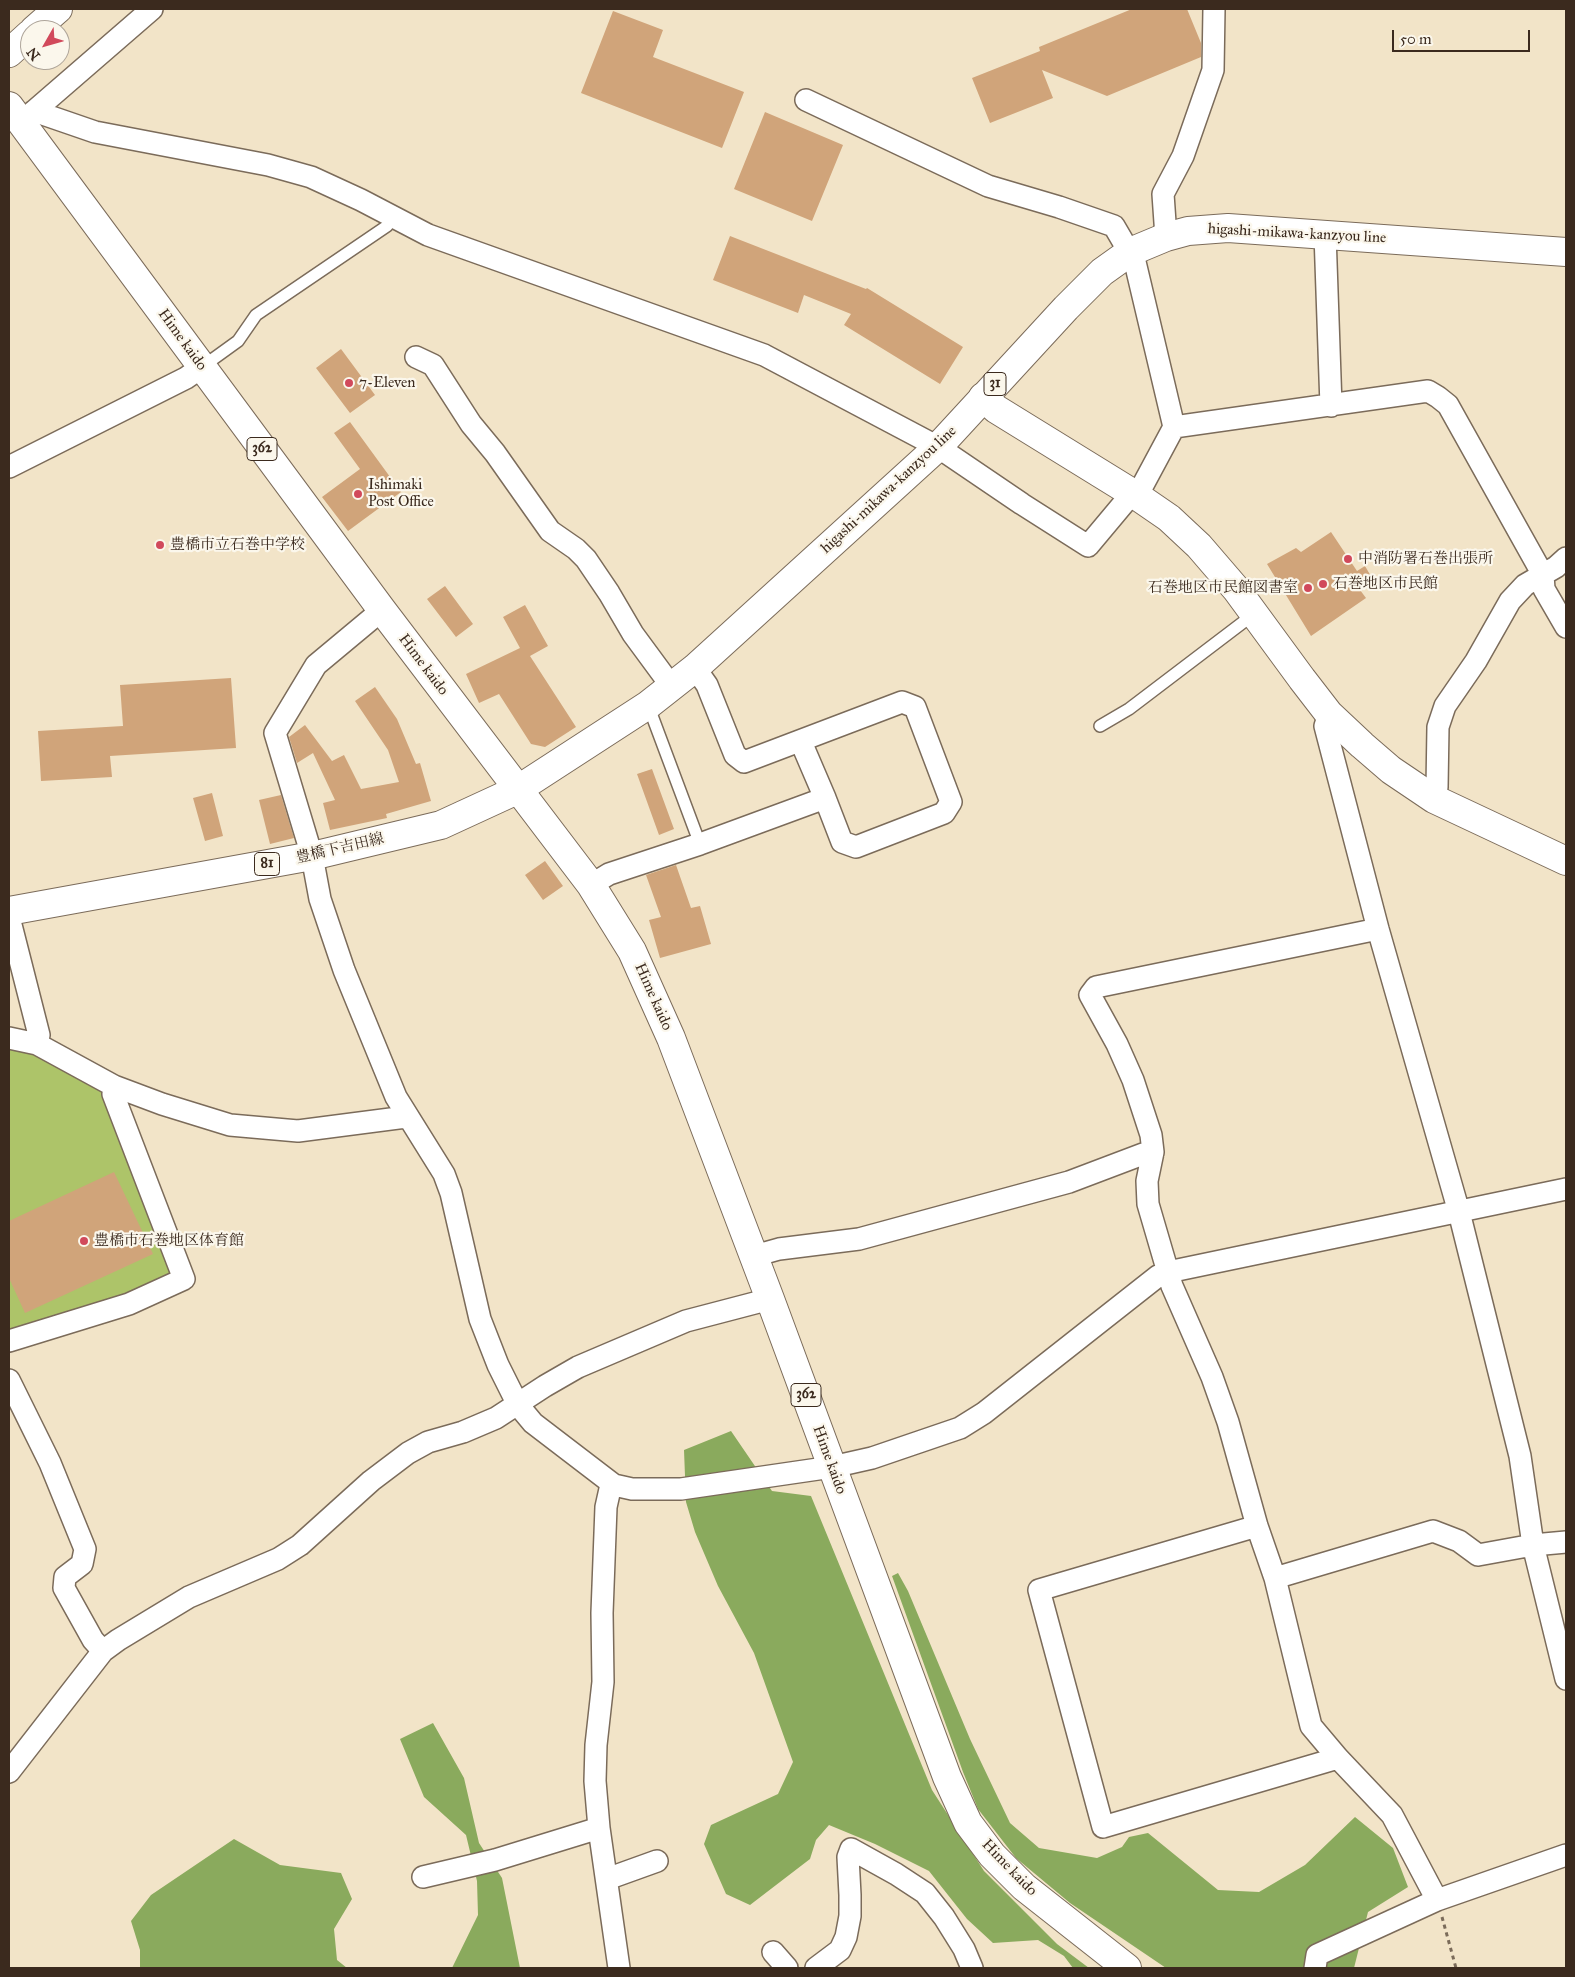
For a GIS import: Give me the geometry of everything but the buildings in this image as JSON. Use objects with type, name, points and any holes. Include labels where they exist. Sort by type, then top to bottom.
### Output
[{"type":"main road","points":[[45,20],[58,9]]},
{"type":"main road","points":[[9,53],[20,43]]},
{"type":"main road","name":"Hime kaido","points":[[21,113],[202,368],[517,790],[591,885],[632,951],[671,1038],[754,1256],[946,1777],[968,1823],[992,1855],[1024,1887],[1128,1968]]},
{"type":"main road","name":"higashi-mikawa-kanzyou line","points":[[517,790],[648,705],[695,668],[938,447],[982,397],[1066,308],[1102,272],[1130,252],[1166,237],[1188,231],[1228,228],[1566,252]]},
{"type":"main road","points":[[982,397],[996,409],[1134,494],[1169,518],[1199,546],[1236,588],[1302,679],[1330,714],[1391,770],[1434,799],[1566,861]]},
{"type":"main road","name":"豊橋下吉田線","points":[[9,911],[312,856],[441,825],[517,790]]},
{"type":"street","points":[[21,113],[152,9]]},
{"type":"street","points":[[1166,237],[1163,194],[1183,156],[1213,70],[1214,9]]},
{"type":"street","points":[[21,113],[95,132],[268,165],[311,178],[361,200],[428,235],[764,356],[938,447],[1088,546],[1124,503],[1134,494],[1174,427],[1135,262],[1114,226],[988,186],[806,100]]},
{"type":"street","points":[[1325,234],[1331,406]]},
{"type":"street","points":[[416,358],[433,365],[472,424],[550,530],[576,549],[586,559],[609,593],[632,634],[672,687]]},
{"type":"street","points":[[9,467],[186,378],[202,368]]},
{"type":"street","points":[[1174,427],[1428,391],[1438,396],[1448,405],[1543,575],[1544,589],[1566,627]]},
{"type":"street","points":[[1434,799],[1437,787],[1438,727],[1445,706],[1476,661],[1510,601],[1525,585],[1543,575],[1566,558]]},
{"type":"street","points":[[382,610],[316,665],[274,733],[312,856],[320,899],[344,970],[396,1097],[406,1116],[444,1174],[451,1193],[480,1319],[498,1365],[518,1406],[533,1422],[614,1485],[632,1489],[681,1488],[832,1467],[872,1458],[960,1428],[984,1413],[1158,1276],[1168,1272],[1566,1189]]},
{"type":"street","points":[[695,668],[707,685],[735,755],[744,762],[801,742],[902,702],[915,707],[951,802],[944,813],[856,847],[842,842],[801,742]]},
{"type":"street","points":[[1330,714],[1325,726],[1378,929],[1459,1212],[1520,1456],[1533,1545],[1566,1679]]},
{"type":"street","points":[[591,885],[609,874],[700,844],[824,798]]},
{"type":"street","points":[[9,917],[40,1035],[36,1044]]},
{"type":"street","points":[[1378,929],[1096,987],[1090,994],[1117,1044],[1133,1080],[1151,1135],[1153,1152],[1147,1181],[1148,1204],[1172,1286],[1212,1377],[1228,1422],[1257,1526],[1274,1578],[1311,1726],[1338,1758],[1392,1815],[1437,1900]]},
{"type":"street","points":[[9,1038],[36,1044],[114,1086],[162,1104],[230,1125],[298,1132],[406,1116]]},
{"type":"street","points":[[9,1341],[129,1304],[184,1279],[113,1094],[114,1086]]},
{"type":"street","points":[[754,1256],[779,1249],[859,1239],[1069,1182],[1142,1154],[1153,1152]]},
{"type":"street","points":[[9,1772],[103,1651],[138,1627],[189,1597],[278,1559],[300,1545],[372,1481],[408,1453],[428,1442],[463,1432],[496,1418],[578,1367],[686,1321],[770,1299]]},
{"type":"street","points":[[9,1380],[50,1463],[85,1549],[82,1564],[65,1577],[64,1588],[94,1640],[103,1651]]},
{"type":"street","points":[[614,1485],[610,1489],[606,1507],[602,1613],[603,1682],[596,1745],[595,1781],[599,1828],[619,1968]]},
{"type":"street","points":[[1257,1526],[1039,1590],[1103,1827],[1338,1758]]},
{"type":"street","points":[[1274,1578],[1433,1531],[1460,1540],[1478,1555],[1533,1545],[1566,1542]]},
{"type":"street","points":[[423,1877],[495,1860],[599,1828]]},
{"type":"street","points":[[819,1968],[840,1950],[846,1937],[850,1909],[848,1857],[850,1849],[896,1874],[925,1893],[944,1917],[964,1949],[972,1968]]},
{"type":"street","points":[[1315,1968],[1317,1955],[1437,1900],[1566,1855]]},
{"type":"street","points":[[607,1879],[657,1861]]},
{"type":"lane","points":[[202,368],[238,340],[256,315],[387,226],[394,218]]},
{"type":"lane","points":[[1100,726],[1129,709],[1254,614]]},
{"type":"lane","points":[[648,705],[700,844]]},
{"type":"path","points":[[1437,1900],[1456,1968]]},
{"type":"green space","points":[[9,1043],[40,1050],[106,1087],[175,1276],[126,1298],[9,1330]]},
{"type":"green space","points":[[731,1431],[772,1491],[811,1496],[932,1790],[984,1871],[1057,1944],[1089,1968],[1073,1968],[1064,1956],[1038,1940],[993,1943],[967,1919],[929,1871],[875,1844],[829,1825],[816,1840],[810,1859],[750,1905],[726,1894],[704,1844],[711,1825],[778,1794],[793,1762],[754,1653],[718,1586],[695,1532],[686,1502],[684,1450]]},
{"type":"green space","points":[[898,1573],[908,1591],[970,1739],[1010,1823],[1039,1848],[1097,1858],[1122,1847],[1129,1837],[1148,1833],[1218,1890],[1259,1892],[1305,1865],[1355,1817],[1393,1848],[1408,1887],[1368,1912],[1354,1968],[1166,1968],[1070,1903],[1016,1858],[978,1809],[892,1576]]},
{"type":"green space","points":[[433,1723],[464,1778],[479,1843],[502,1878],[520,1968],[452,1968],[478,1915],[477,1881],[466,1835],[424,1797],[400,1739]]},
{"type":"green space","points":[[234,1839],[280,1865],[341,1873],[352,1899],[334,1929],[337,1960],[347,1968],[140,1968],[140,1950],[131,1921],[151,1895]]},
{"type":"place","name":"7-Eleven","points":[[349,383]]},
{"type":"place","name":"Ishimaki Post Office","points":[[358,494]]},
{"type":"place","name":"豊橋市立石巻中学校","points":[[160,545]]},
{"type":"place","name":"中消防署石巻出張所","points":[[1348,559]]},
{"type":"place","name":"石巻地区市民館","points":[[1323,584]]},
{"type":"place","name":"石巻地区市民館図書室","points":[[1308,588]]},
{"type":"place","name":"豊橋市石巻地区体育館","points":[[84,1241]]}]
